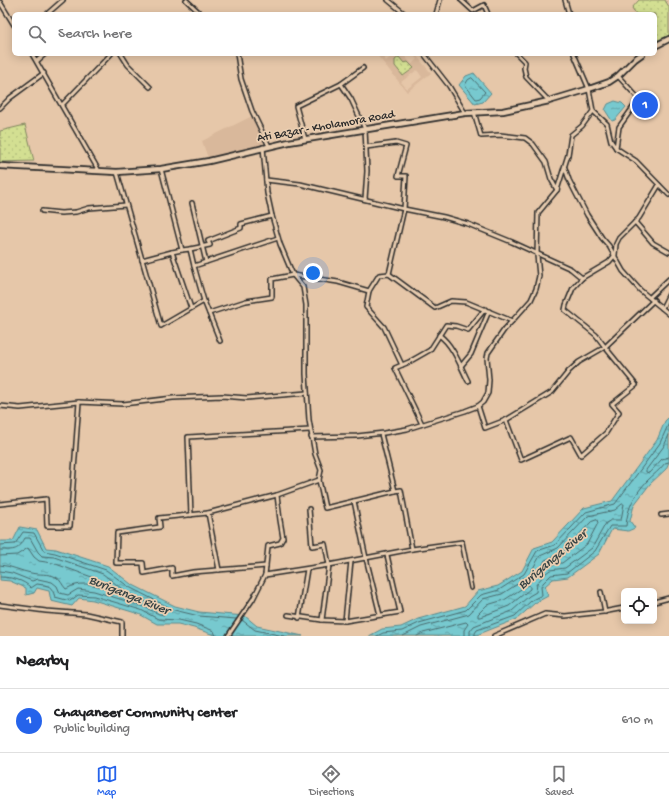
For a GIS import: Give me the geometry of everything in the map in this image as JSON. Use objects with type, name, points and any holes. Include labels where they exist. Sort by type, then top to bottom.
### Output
[{"type":"main road","points":[[657,45],[669,39]]},
{"type":"main road","name":"Ati Bazar - Kholamora Road","points":[[0,166],[117,172],[161,169],[208,161],[264,147],[305,139],[465,113],[503,111],[549,100],[609,82],[618,76],[639,56]]},
{"type":"street","points":[[49,12],[63,0]]},
{"type":"street","points":[[186,0],[199,12]]},
{"type":"street","points":[[388,0],[403,12]]},
{"type":"street","points":[[437,12],[440,0]]},
{"type":"street","points":[[461,0],[473,11],[484,5],[487,12]]},
{"type":"street","points":[[565,0],[568,12]]},
{"type":"street","points":[[0,2],[12,22]]},
{"type":"street","points":[[33,56],[99,170]]},
{"type":"street","points":[[37,61],[43,56]]},
{"type":"street","points":[[62,105],[110,56]]},
{"type":"street","points":[[121,56],[128,65],[150,87]]},
{"type":"street","points":[[237,56],[241,79],[252,111],[269,146]]},
{"type":"street","points":[[426,56],[449,86],[465,113]]},
{"type":"street","points":[[519,56],[525,62],[524,68],[526,78],[549,100]]},
{"type":"street","points":[[575,56],[589,89],[594,111],[607,124],[611,141],[622,153],[636,161],[669,195]]},
{"type":"street","points":[[305,139],[296,106],[341,84],[363,68]]},
{"type":"street","points":[[0,108],[10,98],[44,73]]},
{"type":"street","points":[[616,148],[619,127],[639,99],[618,76]]},
{"type":"street","points":[[341,84],[352,98],[365,129],[367,171],[364,199]]},
{"type":"street","points":[[311,437],[381,434],[407,429],[478,406],[483,402],[488,393],[488,353],[495,341],[512,320],[531,300],[539,276],[537,255],[538,213],[557,190],[565,168],[571,135],[582,126],[594,111]]},
{"type":"street","points":[[474,112],[481,136],[500,135],[525,138],[534,144],[546,162],[551,179],[557,190]]},
{"type":"street","points":[[366,147],[396,143],[406,146],[398,176],[406,176],[404,209],[389,274]]},
{"type":"street","points":[[264,147],[267,193],[278,238],[292,275],[303,287],[306,305],[310,430],[315,454],[321,470],[319,480],[325,508],[401,490],[412,550]]},
{"type":"street","points":[[565,168],[569,180],[587,215],[615,255],[623,271],[640,290],[654,300],[669,314]]},
{"type":"street","points":[[161,169],[182,250]]},
{"type":"street","points":[[117,172],[161,326],[204,301]]},
{"type":"street","points":[[266,180],[300,184],[444,217],[468,224],[512,242],[571,270],[582,278]]},
{"type":"street","points":[[506,420],[521,460],[571,437],[581,455],[606,433],[619,412],[612,404],[636,385],[596,335],[565,310],[566,305],[573,288],[582,278],[609,262],[615,255],[616,244],[619,238],[639,218],[659,185]]},
{"type":"street","points":[[192,203],[206,262]]},
{"type":"street","points":[[42,211],[61,213],[76,212],[89,208],[126,205]]},
{"type":"street","points":[[142,260],[172,252],[210,246],[208,241],[241,228],[241,224],[272,216]]},
{"type":"street","points":[[635,222],[653,243],[669,252]]},
{"type":"street","points":[[194,266],[278,238]]},
{"type":"street","points":[[190,250],[204,301],[220,341]]},
{"type":"street","points":[[172,252],[191,308]]},
{"type":"street","points":[[402,365],[384,327],[366,307],[369,291],[378,275],[389,274],[435,308],[451,301],[466,302],[512,320]]},
{"type":"street","points":[[209,313],[246,301],[272,297],[272,279],[292,275],[338,282],[369,291]]},
{"type":"street","points":[[650,297],[669,280]]},
{"type":"street","points":[[662,308],[669,294]]},
{"type":"street","points":[[478,406],[485,428],[506,420],[552,392],[569,371],[579,362],[605,347],[654,300]]},
{"type":"street","points":[[422,424],[395,368],[430,350],[446,325],[456,326],[468,330],[485,309]]},
{"type":"street","points":[[460,366],[471,354],[489,311]]},
{"type":"street","points":[[439,335],[445,340],[468,381]]},
{"type":"street","points":[[0,406],[20,408],[79,402],[123,404],[173,398],[222,396],[247,398],[308,394]]},
{"type":"street","points":[[0,504],[46,499],[47,526],[70,526],[79,402]]},
{"type":"street","points":[[191,515],[188,437],[310,430]]},
{"type":"street","points":[[381,434],[394,491]]},
{"type":"street","points":[[266,566],[193,572],[172,576],[172,568],[144,573],[143,563],[116,563],[117,533],[160,527],[159,518],[208,513],[277,495],[319,480]]},
{"type":"street","points":[[228,636],[253,599],[265,575],[268,546],[280,543],[283,538],[277,495]]},
{"type":"street","points":[[354,501],[380,615]]},
{"type":"street","points":[[309,509],[312,546],[325,544],[329,565],[322,620]]},
{"type":"street","points":[[208,513],[219,570]]},
{"type":"street","points":[[661,515],[669,514]]},
{"type":"street","points":[[265,575],[462,542],[471,588]]},
{"type":"street","points":[[288,615],[299,618],[345,621],[400,612],[387,555]]},
{"type":"street","points":[[345,621],[351,561]]},
{"type":"street","points":[[299,618],[307,569]]},
{"type":"street","points":[[601,592],[605,612]]},
{"type":"street","points":[[657,601],[669,598]]},
{"type":"street","points":[[0,605],[86,614],[122,622],[122,636]]},
{"type":"street","points":[[494,636],[545,614],[565,616],[605,612],[621,609]]},
{"type":"shaded area","points":[[378,56],[383,56],[386,61],[392,56],[404,56],[412,64],[417,59],[415,56],[417,56],[431,73],[407,92]],"holes":[[[417,70],[422,77],[407,89],[401,82]]]},
{"type":"shaded area","points":[[254,115],[269,146],[209,161],[202,141]]},
{"type":"green space","points":[[639,0],[665,0],[669,7],[669,36],[657,40],[657,12],[635,12],[632,8]]},
{"type":"green space","points":[[399,57],[404,63],[408,62],[414,68],[403,76],[395,66],[395,60]]},
{"type":"green space","points":[[25,125],[34,161],[0,162],[0,131]]},
{"type":"water","points":[[474,73],[491,93],[483,102],[475,104],[459,85],[466,76]]},
{"type":"water","points":[[615,101],[622,103],[626,107],[615,120],[612,121],[605,110],[608,104]]},
{"type":"water","name":"Buriganga River","points":[[669,417],[669,462],[666,469],[650,484],[634,505],[630,521],[635,528],[628,531],[612,529],[599,554],[568,577],[553,579],[545,586],[548,596],[535,603],[517,619],[474,636],[369,636],[382,629],[401,627],[418,619],[465,606],[478,591],[498,586],[522,571],[534,548],[552,542],[584,508],[612,501],[657,440],[665,421]]},
{"type":"water","name":"Buriganga River","points":[[20,527],[37,530],[46,548],[56,549],[108,566],[131,584],[175,606],[199,612],[245,616],[257,626],[303,636],[217,636],[178,624],[157,624],[139,614],[93,600],[79,598],[72,606],[51,601],[49,591],[37,588],[34,593],[26,595],[26,588],[10,581],[0,580],[0,541],[13,541]]},
{"type":"place","name":"Chayaneer Community center","points":[[645,105]]}]
